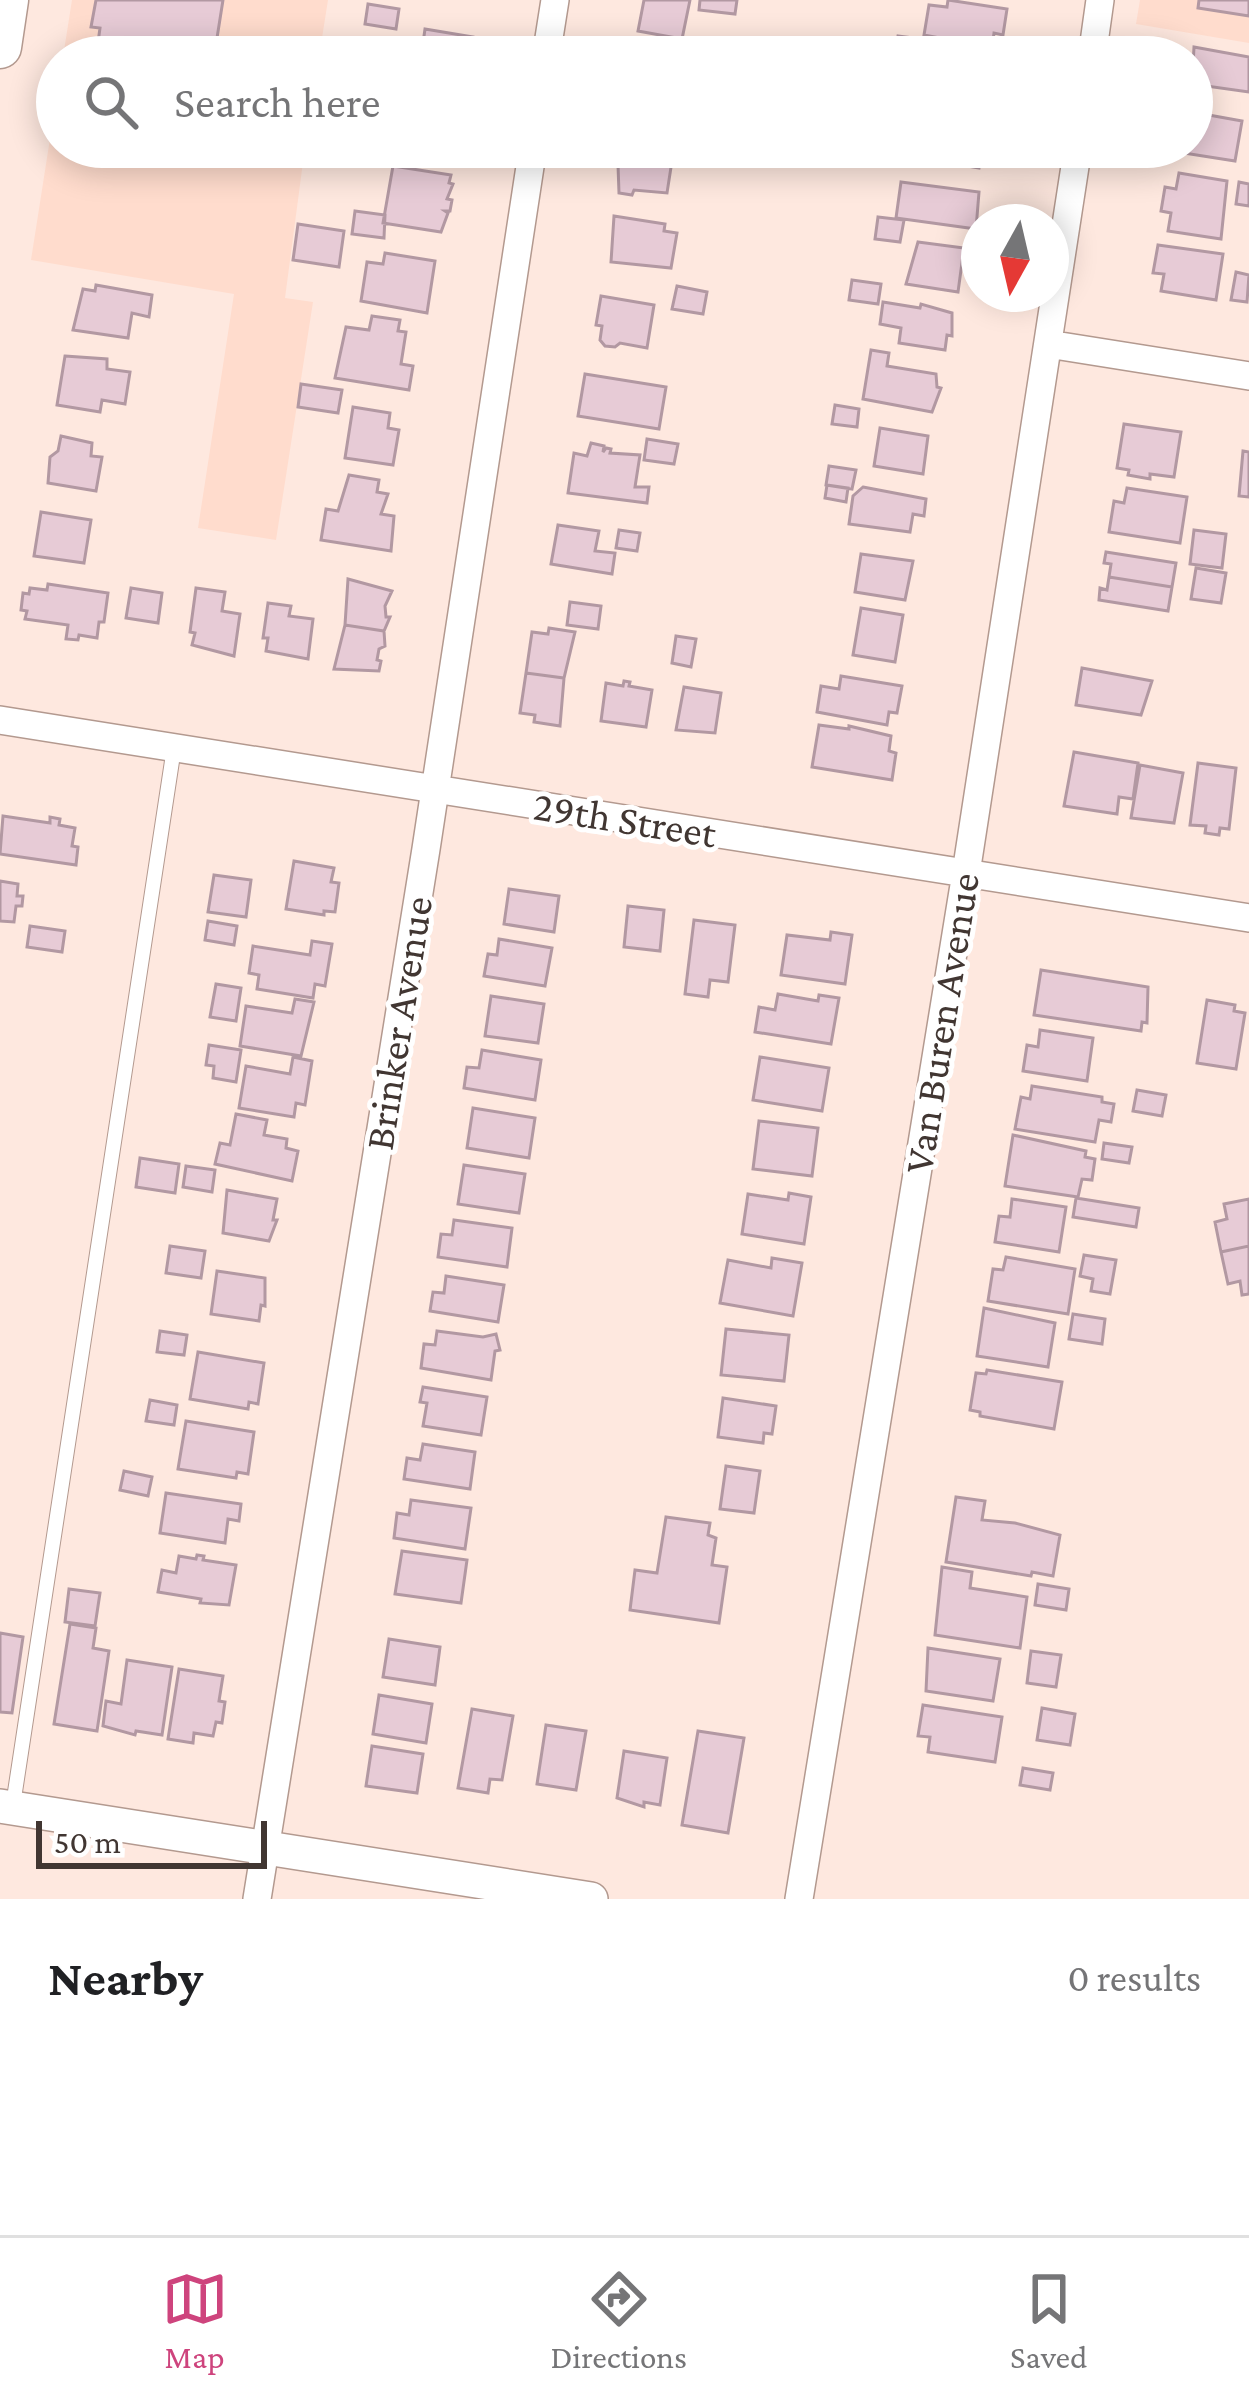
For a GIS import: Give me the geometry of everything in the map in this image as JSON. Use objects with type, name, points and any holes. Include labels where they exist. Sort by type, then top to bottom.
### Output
[{"type":"main road","points":[[0,47],[8,0]]},
{"type":"street","points":[[549,36],[555,0]]},
{"type":"street","points":[[1095,36],[1100,0]]},
{"type":"street","name":"Brinker Avenue","points":[[257,1899],[530,168]]},
{"type":"street","name":"Van Buren Avenue","points":[[799,1899],[1075,168]]},
{"type":"street","points":[[1048,344],[1249,376]]},
{"type":"street","name":"29th Street","points":[[0,720],[1249,918]]},
{"type":"street","points":[[6,1807],[591,1899]]},
{"type":"lane","points":[[6,1807],[174,748]]},
{"type":"shaded area","points":[[72,0],[328,0],[322,36],[66,36]]},
{"type":"shaded area","points":[[1140,0],[1249,0],[1249,43],[1136,24]]},
{"type":"shaded area","points":[[45,168],[302,168],[285,298],[313,302],[276,540],[198,528],[234,294],[31,260]]},
{"type":"building","points":[[96,0],[223,0],[217,36],[99,36],[100,28],[91,27]]},
{"type":"building","points":[[644,0],[690,0],[683,36],[638,31]]},
{"type":"building","points":[[700,0],[737,0],[735,14],[699,10]]},
{"type":"building","points":[[948,0],[1007,9],[1003,35],[924,35],[929,5],[947,7]]},
{"type":"building","points":[[1199,0],[1249,0],[1249,16],[1198,8]]},
{"type":"building","points":[[368,4],[399,9],[396,29],[365,24]]},
{"type":"building","points":[[425,29],[467,36],[424,36]]},
{"type":"building","points":[[1213,50],[1249,57],[1249,92],[1213,87]]},
{"type":"building","points":[[1213,116],[1242,121],[1235,161],[1213,158]]},
{"type":"building","points":[[393,168],[451,175],[447,199],[452,200],[441,232],[383,223]]},
{"type":"building","points":[[618,168],[671,168],[667,193],[619,193]]},
{"type":"building","points":[[1179,173],[1227,181],[1221,239],[1168,231],[1171,213],[1161,211],[1165,187],[1176,189]]},
{"type":"building","points":[[901,182],[979,192],[978,204],[961,204],[961,227],[896,218]]},
{"type":"building","points":[[1239,182],[1249,184],[1249,206],[1236,204]]},
{"type":"building","points":[[355,211],[385,215],[384,238],[352,234]]},
{"type":"building","points":[[614,216],[665,224],[664,231],[677,233],[671,268],[611,262]]},
{"type":"building","points":[[878,217],[904,220],[900,242],[875,239]]},
{"type":"building","points":[[298,224],[344,231],[339,267],[293,260]]},
{"type":"building","points":[[918,242],[961,248],[958,292],[906,284]]},
{"type":"building","points":[[1158,245],[1223,254],[1216,300],[1161,291],[1164,274],[1153,273]]},
{"type":"building","points":[[385,253],[435,261],[427,313],[361,301],[367,262],[383,264]]},
{"type":"building","points":[[1236,272],[1249,275],[1247,302],[1231,300]]},
{"type":"building","points":[[852,280],[881,284],[878,304],[849,300]]},
{"type":"building","points":[[96,285],[152,295],[149,317],[132,313],[128,338],[73,330],[83,289],[95,291]]},
{"type":"building","points":[[677,286],[707,292],[703,314],[672,309]]},
{"type":"building","points":[[601,296],[654,305],[647,348],[620,343],[605,346],[600,340],[602,326],[596,325]]},
{"type":"building","points":[[883,302],[920,308],[921,304],[952,313],[952,336],[947,335],[945,350],[899,343],[901,328],[880,324]]},
{"type":"building","points":[[372,316],[400,320],[398,331],[406,332],[401,364],[413,366],[409,390],[335,378],[346,327],[369,330]]},
{"type":"building","points":[[871,350],[889,353],[887,366],[936,374],[941,388],[932,412],[863,399]]},
{"type":"building","points":[[65,356],[107,359],[107,369],[130,372],[125,404],[102,400],[100,412],[57,405]]},
{"type":"building","points":[[585,374],[666,387],[659,429],[578,416]]},
{"type":"building","points":[[301,384],[342,390],[338,413],[298,407]]},
{"type":"building","points":[[835,405],[859,409],[857,427],[832,424]]},
{"type":"building","points":[[353,407],[390,413],[388,428],[399,430],[393,465],[345,458]]},
{"type":"building","points":[[1124,424],[1181,432],[1174,477],[1150,474],[1150,479],[1117,468]]},
{"type":"building","points":[[880,428],[928,436],[923,474],[874,466]]},
{"type":"building","points":[[61,436],[92,443],[91,456],[102,457],[96,491],[48,483],[50,457],[58,451]]},
{"type":"building","points":[[647,439],[678,444],[674,464],[644,460]]},
{"type":"building","points":[[591,443],[604,446],[603,452],[606,448],[610,453],[640,455],[635,487],[649,487],[647,503],[568,493],[574,453],[587,456]]},
{"type":"building","points":[[1243,451],[1249,452],[1249,497],[1239,496]]},
{"type":"building","points":[[829,466],[856,470],[852,489],[826,485]]},
{"type":"building","points":[[349,475],[379,480],[377,492],[388,494],[381,514],[394,516],[391,551],[321,540],[326,509],[338,511]]},
{"type":"building","points":[[827,485],[848,488],[846,502],[825,498]]},
{"type":"building","points":[[863,487],[926,499],[924,516],[913,514],[910,532],[849,524],[853,496]]},
{"type":"building","points":[[1127,488],[1187,497],[1180,543],[1109,532],[1114,501],[1124,503]]},
{"type":"building","points":[[41,512],[91,520],[84,563],[34,556]]},
{"type":"building","points":[[558,525],[599,531],[595,551],[615,553],[612,574],[551,564]]},
{"type":"building","points":[[619,530],[640,533],[637,551],[616,548]]},
{"type":"building","points":[[1194,530],[1226,534],[1222,568],[1190,564]]},
{"type":"building","points":[[1106,552],[1176,563],[1172,587],[1109,577]]},
{"type":"building","points":[[861,554],[913,561],[905,600],[855,592]]},
{"type":"building","points":[[1196,568],[1226,573],[1221,603],[1191,599]]},
{"type":"building","points":[[1109,577],[1172,587],[1168,611],[1099,600],[1100,588],[1107,590]]},
{"type":"building","points":[[348,579],[392,591],[385,606],[386,617],[390,617],[384,631],[345,625]]},
{"type":"building","points":[[48,584],[108,593],[97,638],[66,639],[68,625],[25,619],[23,593],[29,594],[30,588],[47,590]]},
{"type":"building","points":[[131,588],[162,593],[158,623],[126,618]]},
{"type":"building","points":[[196,588],[225,592],[222,611],[240,614],[234,656],[192,645]]},
{"type":"building","points":[[570,602],[601,606],[598,629],[567,625]]},
{"type":"building","points":[[268,603],[291,606],[289,616],[313,619],[308,659],[266,651]]},
{"type":"building","points":[[861,608],[903,615],[895,662],[853,655]]},
{"type":"building","points":[[345,625],[384,631],[379,671],[334,669]]},
{"type":"building","points":[[549,628],[575,632],[564,678],[526,673],[532,632],[548,634]]},
{"type":"building","points":[[676,636],[696,639],[691,667],[672,663]]},
{"type":"building","points":[[1082,668],[1152,681],[1141,715],[1076,705]]},
{"type":"building","points":[[526,673],[564,678],[560,726],[534,722],[535,715],[520,713]]},
{"type":"building","points":[[841,676],[902,686],[897,713],[889,712],[887,725],[817,712],[821,686],[839,689]]},
{"type":"building","points":[[624,681],[652,690],[646,727],[601,721],[606,683],[623,686]]},
{"type":"building","points":[[684,687],[721,693],[715,733],[676,730]]},
{"type":"building","points":[[819,725],[891,736],[889,751],[896,753],[892,780],[812,767]]},
{"type":"building","points":[[1074,752],[1138,763],[1133,799],[1119,797],[1117,814],[1064,806]]},
{"type":"building","points":[[1198,763],[1236,768],[1229,829],[1220,828],[1219,835],[1205,833],[1206,826],[1190,825]]},
{"type":"building","points":[[1140,765],[1183,773],[1174,823],[1131,818]]},
{"type":"building","points":[[3,816],[50,823],[50,817],[60,819],[59,825],[75,828],[76,865],[0,854]]},
{"type":"building","points":[[294,861],[334,868],[331,882],[339,883],[335,912],[324,911],[324,915],[286,909]]},
{"type":"building","points":[[214,875],[251,880],[246,917],[208,912]]},
{"type":"building","points":[[0,881],[18,884],[17,896],[23,896],[14,922],[0,921]]},
{"type":"building","points":[[509,889],[559,896],[554,932],[504,924]]},
{"type":"building","points":[[628,906],[664,910],[660,951],[624,947]]},
{"type":"building","points":[[694,920],[735,925],[728,982],[710,980],[708,997],[685,994]]},
{"type":"building","points":[[208,921],[237,926],[234,945],[205,940]]},
{"type":"building","points":[[30,926],[65,931],[62,952],[27,947]]},
{"type":"building","points":[[831,932],[852,935],[845,984],[781,975],[787,935],[830,940]]},
{"type":"building","points":[[499,939],[552,948],[545,986],[484,976],[488,954],[497,955]]},
{"type":"building","points":[[312,941],[332,944],[325,986],[315,984],[313,998],[257,989],[259,975],[249,973],[253,946],[310,955]]},
{"type":"building","points":[[1041,970],[1148,987],[1147,1023],[1142,1022],[1141,1031],[1034,1015]]},
{"type":"building","points":[[216,984],[241,988],[236,1021],[210,1017]]},
{"type":"building","points":[[778,994],[818,1001],[819,995],[839,998],[831,1044],[755,1032],[759,1007],[775,1010]]},
{"type":"building","points":[[491,996],[544,1004],[538,1043],[485,1036]]},
{"type":"building","points":[[295,999],[314,1002],[301,1056],[240,1046],[246,1006],[292,1013]]},
{"type":"building","points":[[1207,1000],[1235,1005],[1234,1011],[1245,1013],[1236,1069],[1197,1063]]},
{"type":"building","points":[[1040,1030],[1093,1038],[1087,1081],[1023,1071],[1027,1045],[1038,1047]]},
{"type":"building","points":[[209,1045],[241,1050],[236,1082],[213,1078],[214,1066],[206,1065]]},
{"type":"building","points":[[482,1050],[541,1060],[535,1100],[464,1088],[467,1067],[479,1068]]},
{"type":"building","points":[[293,1057],[312,1061],[305,1105],[296,1103],[294,1117],[239,1108],[246,1066],[290,1074]]},
{"type":"building","points":[[760,1057],[829,1068],[822,1111],[753,1100]]},
{"type":"building","points":[[1032,1086],[1102,1097],[1102,1102],[1114,1104],[1111,1122],[1099,1120],[1095,1142],[1015,1129],[1021,1097],[1030,1099]]},
{"type":"building","points":[[1137,1090],[1166,1095],[1162,1116],[1133,1111]]},
{"type":"building","points":[[473,1108],[535,1118],[529,1158],[467,1148]]},
{"type":"building","points":[[236,1114],[267,1120],[264,1135],[287,1139],[286,1148],[298,1151],[292,1181],[215,1164],[220,1143],[230,1145]]},
{"type":"building","points":[[759,1121],[818,1128],[812,1176],[753,1169]]},
{"type":"building","points":[[1013,1135],[1086,1151],[1085,1157],[1095,1159],[1092,1180],[1082,1179],[1078,1197],[1005,1186]]},
{"type":"building","points":[[1104,1143],[1132,1147],[1129,1163],[1102,1159]]},
{"type":"building","points":[[140,1158],[179,1164],[175,1193],[136,1187]]},
{"type":"building","points":[[464,1165],[525,1174],[519,1213],[458,1204]]},
{"type":"building","points":[[186,1166],[215,1170],[212,1192],[183,1187]]},
{"type":"building","points":[[227,1190],[277,1199],[273,1220],[277,1220],[269,1241],[223,1233]]},
{"type":"building","points":[[789,1193],[811,1197],[804,1244],[742,1234],[748,1194],[788,1200]]},
{"type":"building","points":[[1076,1198],[1139,1208],[1136,1227],[1073,1217]]},
{"type":"building","points":[[1012,1199],[1066,1207],[1059,1252],[995,1242],[999,1216],[1010,1217]]},
{"type":"building","points":[[1249,1199],[1249,1246],[1221,1252],[1215,1222],[1227,1219],[1224,1204]]},
{"type":"building","points":[[454,1220],[512,1228],[507,1267],[438,1257],[441,1234],[452,1235]]},
{"type":"building","points":[[170,1246],[205,1251],[201,1278],[166,1273]]},
{"type":"building","points":[[1249,1246],[1249,1294],[1242,1295],[1240,1281],[1228,1284],[1221,1252]]},
{"type":"building","points":[[1084,1255],[1116,1260],[1110,1294],[1091,1291],[1093,1279],[1080,1276]]},
{"type":"building","points":[[1006,1257],[1075,1269],[1068,1314],[988,1301],[993,1269],[1003,1270]]},
{"type":"building","points":[[772,1258],[802,1263],[793,1316],[720,1303],[728,1260],[771,1268]]},
{"type":"building","points":[[217,1271],[265,1278],[265,1306],[261,1305],[259,1321],[211,1314]]},
{"type":"building","points":[[446,1276],[504,1285],[498,1322],[430,1311],[433,1292],[444,1293]]},
{"type":"building","points":[[984,1308],[1055,1323],[1048,1367],[977,1356]]},
{"type":"building","points":[[1073,1314],[1105,1319],[1102,1344],[1069,1339]]},
{"type":"building","points":[[726,1329],[789,1335],[784,1381],[721,1375]]},
{"type":"building","points":[[160,1331],[187,1335],[184,1355],[157,1352]]},
{"type":"building","points":[[437,1331],[483,1337],[496,1334],[500,1350],[495,1351],[491,1380],[421,1368],[424,1344],[435,1345]]},
{"type":"building","points":[[198,1352],[264,1363],[258,1404],[249,1402],[248,1409],[190,1399]]},
{"type":"building","points":[[987,1370],[1062,1382],[1054,1429],[980,1416],[970,1410],[976,1373]]},
{"type":"building","points":[[423,1387],[487,1397],[481,1435],[423,1426],[427,1403],[420,1402]]},
{"type":"building","points":[[723,1398],[776,1406],[772,1434],[764,1433],[763,1443],[718,1437]]},
{"type":"building","points":[[150,1400],[177,1405],[174,1425],[146,1421]]},
{"type":"building","points":[[186,1421],[254,1432],[248,1474],[237,1472],[236,1478],[178,1469]]},
{"type":"building","points":[[423,1444],[475,1452],[470,1489],[404,1479],[407,1458],[420,1460]]},
{"type":"building","points":[[726,1466],[760,1471],[754,1513],[720,1509]]},
{"type":"building","points":[[124,1471],[152,1477],[148,1496],[120,1490]]},
{"type":"building","points":[[166,1493],[241,1504],[239,1521],[228,1519],[225,1543],[160,1533]]},
{"type":"building","points":[[956,1497],[985,1501],[982,1520],[1060,1535],[1053,1576],[946,1562]]},
{"type":"building","points":[[411,1500],[471,1508],[465,1549],[394,1538],[397,1513],[409,1515]]},
{"type":"building","points":[[666,1517],[710,1523],[708,1535],[716,1538],[712,1565],[727,1567],[719,1623],[630,1610],[635,1570],[657,1573]]},
{"type":"building","points":[[402,1551],[467,1560],[461,1603],[395,1594]]},
{"type":"building","points":[[197,1555],[236,1565],[229,1605],[158,1592],[162,1570],[176,1573],[179,1556],[196,1559]]},
{"type":"building","points":[[942,1567],[972,1572],[970,1588],[1027,1597],[1020,1648],[935,1635]]},
{"type":"building","points":[[1038,1584],[1069,1589],[1066,1610],[1035,1605]]},
{"type":"building","points":[[69,1589],[100,1593],[95,1626],[65,1622]]},
{"type":"building","points":[[70,1624],[96,1628],[93,1648],[109,1651],[97,1731],[54,1724]]},
{"type":"building","points":[[0,1633],[23,1637],[12,1713],[0,1712]]},
{"type":"building","points":[[389,1639],[440,1647],[435,1685],[383,1677]]},
{"type":"building","points":[[928,1648],[1000,1659],[993,1701],[926,1691]]},
{"type":"building","points":[[1031,1651],[1061,1655],[1056,1687],[1027,1683]]},
{"type":"building","points":[[127,1660],[172,1667],[162,1735],[136,1731],[135,1735],[103,1726],[106,1701],[121,1704]]},
{"type":"building","points":[[179,1669],[223,1676],[222,1723],[216,1722],[213,1736],[194,1733],[193,1743],[168,1739]]},
{"type":"building","points":[[379,1695],[432,1704],[426,1743],[373,1734]]},
{"type":"building","points":[[923,1705],[1002,1717],[995,1762],[928,1752],[930,1737],[918,1736]]},
{"type":"building","points":[[1042,1708],[1075,1714],[1070,1745],[1037,1740]]},
{"type":"building","points":[[472,1709],[513,1716],[502,1780],[490,1779],[488,1793],[458,1788]]},
{"type":"building","points":[[546,1725],[586,1731],[576,1790],[537,1784]]},
{"type":"building","points":[[698,1731],[744,1738],[728,1833],[682,1825]]},
{"type":"building","points":[[372,1746],[423,1754],[417,1793],[366,1786]]},
{"type":"building","points":[[624,1751],[667,1758],[660,1805],[644,1802],[644,1807],[617,1798]]},
{"type":"building","points":[[1023,1768],[1053,1773],[1050,1790],[1020,1785]]}]
